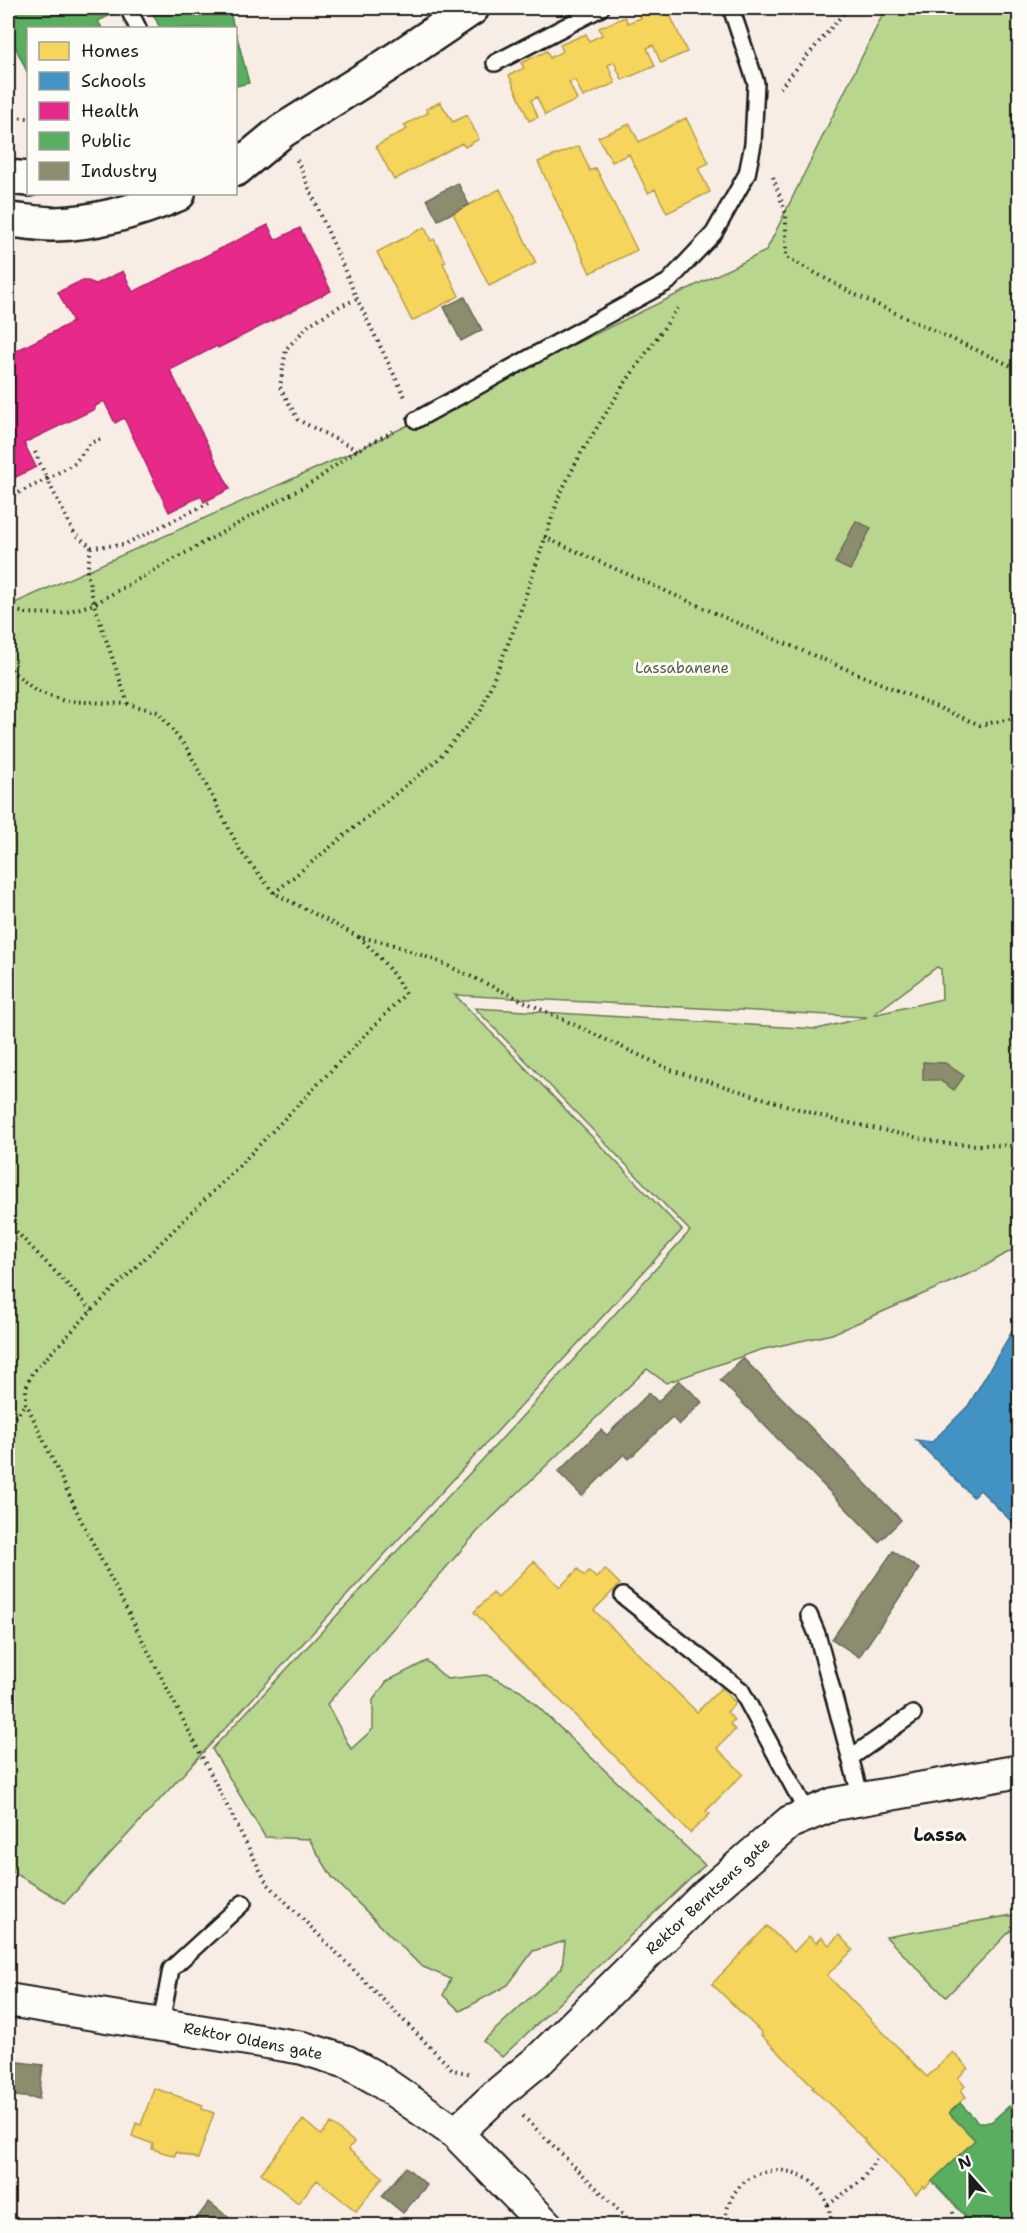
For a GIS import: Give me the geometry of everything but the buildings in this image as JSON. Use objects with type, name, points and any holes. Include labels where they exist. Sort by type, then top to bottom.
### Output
[{"type":"main road","points":[[237,169],[289,144],[389,64],[472,8]]},
{"type":"main road","points":[[237,146],[289,144]]},
{"type":"main road","points":[[8,177],[27,179]]},
{"type":"main road","points":[[8,220],[54,224],[91,220],[135,209],[175,195]]},
{"type":"street","name":"Rektor Berntsens gate","points":[[456,2133],[540,2059],[707,1894],[790,1822],[834,1804],[861,1798],[1020,1771]]},
{"type":"street","name":"Rektor Oldens gate","points":[[8,2000],[303,2048],[347,2062],[376,2078],[456,2133],[547,2226]]},
{"type":"lane","points":[[128,8],[138,27]]},
{"type":"lane","points":[[495,63],[601,8]]},
{"type":"lane","points":[[416,420],[668,282],[714,233],[747,174],[753,144],[756,83],[731,8]]},
{"type":"lane","points":[[622,1596],[741,1690],[808,1814]]},
{"type":"lane","points":[[809,1615],[818,1634],[861,1798]]},
{"type":"lane","points":[[850,1758],[913,1714]]},
{"type":"lane","points":[[161,2024],[171,1969],[243,1903]]},
{"type":"path","points":[[777,92],[848,8]]},
{"type":"path","points":[[8,89],[8,106]]},
{"type":"path","points":[[8,117],[27,118]]},
{"type":"path","points":[[8,609],[26,613],[60,614],[94,604],[316,480],[357,450],[416,420],[357,299],[289,144]]},
{"type":"path","points":[[772,175],[786,214],[786,257],[854,294],[1020,370]]},
{"type":"path","points":[[357,299],[340,306],[310,324],[286,350],[280,387],[298,420],[357,450]]},
{"type":"path","points":[[274,893],[436,760],[481,710],[516,624],[560,494],[581,453],[622,386],[681,304]]},
{"type":"path","points":[[8,498],[75,463],[90,442],[101,439]]},
{"type":"path","points":[[35,452],[74,533],[91,547],[123,545],[209,503]]},
{"type":"path","points":[[544,537],[753,630],[980,725],[1020,717]]},
{"type":"path","points":[[91,547],[87,572],[94,604],[128,704]]},
{"type":"path","points":[[8,664],[13,672],[36,691],[64,701],[128,704],[159,712],[188,750],[241,852],[274,893],[359,937],[388,943],[440,962],[682,1073],[831,1119],[947,1144],[1020,1146]]},
{"type":"path","points":[[359,937],[380,957],[397,978],[405,994],[234,1171],[92,1310],[32,1373],[26,1388],[26,1403],[85,1527],[266,1882],[453,2070],[477,2075]]},
{"type":"path","points":[[8,1223],[92,1310]]},
{"type":"path","points":[[8,1427],[26,1403]]},
{"type":"path","points":[[516,2109],[635,2226]]},
{"type":"path","points":[[828,2205],[861,2181],[878,2157]]},
{"type":"path","points":[[725,2226],[725,2214],[731,2197],[741,2184],[756,2174],[773,2170],[790,2171],[806,2178],[819,2190],[828,2205],[831,2226]]},
{"type":"path","points":[[953,2212],[954,2226]]},
{"type":"green space","name":"Lassabanene","points":[[886,8],[1019,8],[1019,1246],[978,1270],[832,1334],[760,1350],[666,1383],[647,1369],[478,1531],[327,1704],[351,1749],[373,1729],[373,1700],[387,1681],[427,1661],[447,1679],[486,1675],[520,1690],[705,1865],[502,2057],[483,2041],[562,1968],[565,1941],[533,1951],[508,1985],[460,2011],[443,1995],[451,1979],[421,1966],[332,1877],[309,1839],[265,1837],[212,1749],[497,1444],[690,1231],[475,1008],[817,1029],[867,1017],[455,995],[682,1230],[65,1903],[8,1869],[8,606],[357,450],[766,251]],"holes":[[[937,967],[941,969],[942,999],[873,1015]]]},
{"type":"green space","points":[[1019,1914],[1019,1922],[946,1997],[886,1937]]},
{"type":"district","name":"Lassa","points":[[940,1835]]}]
